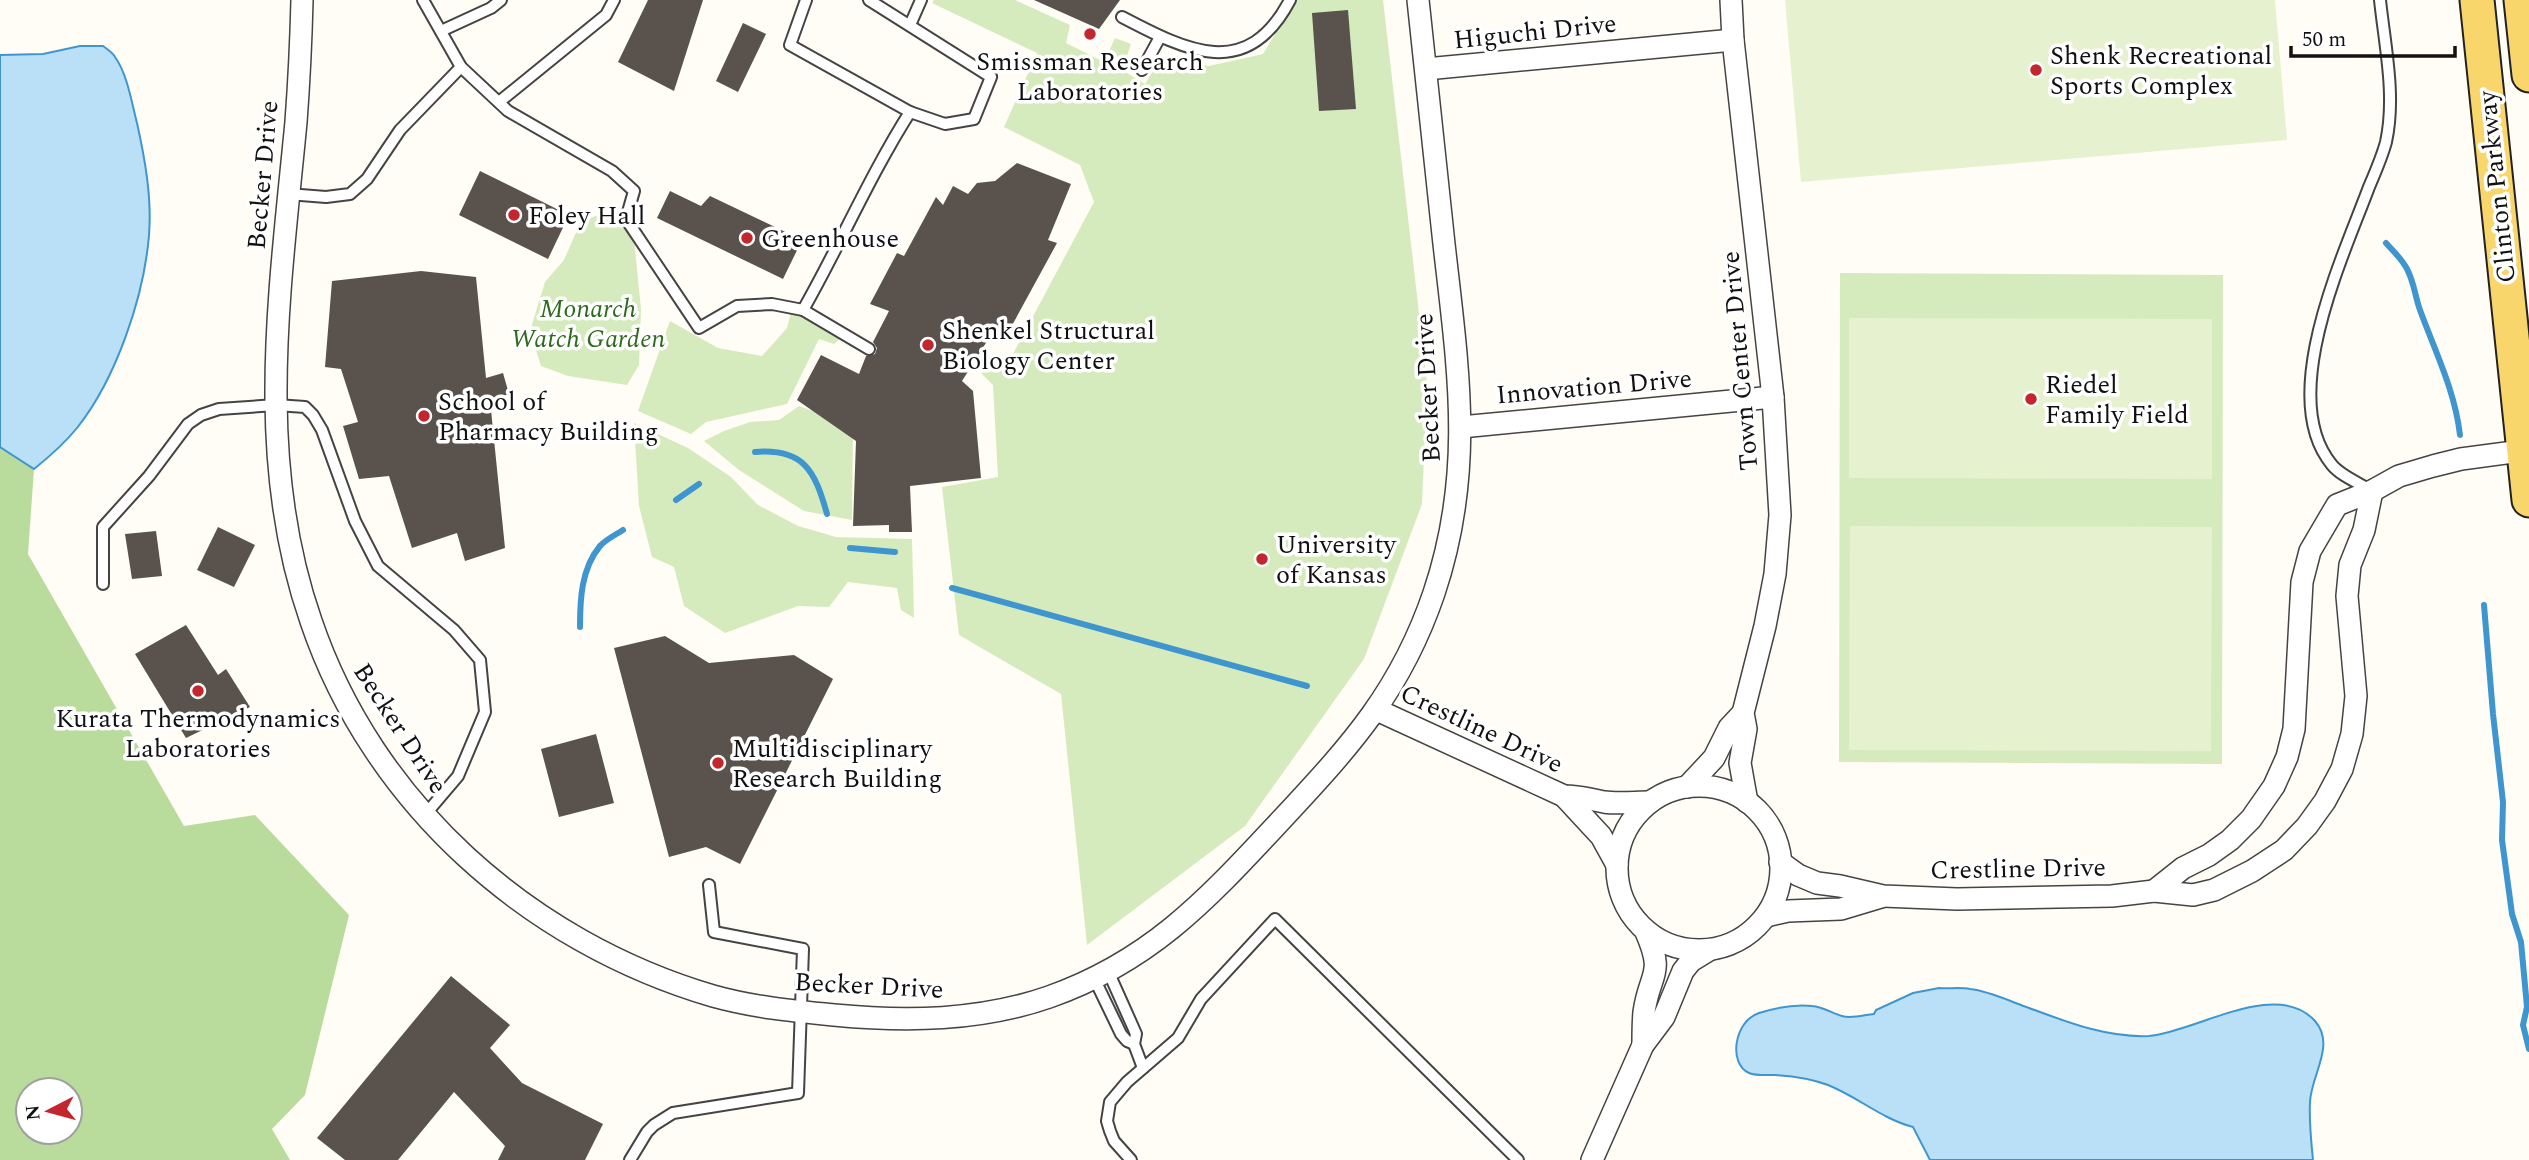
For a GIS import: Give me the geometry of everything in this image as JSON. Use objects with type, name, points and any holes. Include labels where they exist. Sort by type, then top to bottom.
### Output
[{"type":"main road","name":"Clinton Parkway","points":[[2477,0],[2526,450],[2529,500]]},
{"type":"main road","name":"Clinton Parkway","points":[[2521,0],[2529,75]]},
{"type":"street","name":"Becker Drive","points":[[302,0],[276,404],[276,456],[295,573],[312,627],[353,714],[379,756],[424,816],[497,885],[533,912],[589,946],[634,968],[719,998],[801,1012],[900,1019],[961,1016],[1024,1004],[1054,995],[1101,974],[1161,938],[1191,914],[1334,763],[1377,710],[1403,667],[1435,590],[1455,507],[1461,455],[1459,378],[1418,0]]},
{"type":"street","name":"Town Center Drive","points":[[1731,0],[1733,40],[1773,397],[1780,515],[1775,574],[1743,713],[1746,729],[1740,763],[1747,802]]},
{"type":"street","name":"Higuchi Drive","points":[[1426,69],[1733,40]]},
{"type":"street","name":"Innovation Drive","points":[[1461,427],[1773,397]]},
{"type":"street","points":[[2154,891],[2182,868],[2230,841],[2251,820],[2274,786],[2287,757],[2294,729],[2301,582],[2310,551],[2322,526],[2337,505],[2372,491],[2399,476],[2432,466],[2526,450]]},
{"type":"street","name":"Crestline Drive","points":[[1780,862],[1798,875],[1817,883],[1883,896],[1957,899],[2112,896],[2154,891],[2193,895],[2214,890],[2252,871],[2284,850],[2307,825],[2325,801],[2342,769],[2351,734],[2356,696],[2347,596],[2350,565],[2364,530],[2372,491]]},
{"type":"street","name":"Crestline Drive","points":[[1377,710],[1564,796],[1583,796],[1601,802],[1650,802]]},
{"type":"street","name":"Town Center Drive","points":[[1687,787],[1714,758],[1729,728],[1743,713]]},
{"type":"street","points":[[1592,1160],[1643,1045],[1664,1017],[1683,971],[1691,961],[1709,950],[1741,939],[1755,928],[1766,916],[1777,890],[1780,862],[1775,839],[1764,818],[1747,802],[1729,792],[1708,787],[1687,787],[1668,792],[1636,814],[1619,846],[1616,864],[1618,884],[1633,918],[1646,932],[1676,947],[1709,950]]},
{"type":"street","name":"Crestline Drive","points":[[1564,796],[1575,811],[1601,836],[1616,864]]},
{"type":"street","name":"Crestline Drive","points":[[1766,916],[1788,911],[1841,909],[1883,896]]},
{"type":"street","points":[[1643,1045],[1644,1012],[1657,971],[1657,960],[1646,932]]},
{"type":"lane","points":[[423,0],[461,67],[508,111],[612,171],[634,191],[626,219],[653,264],[699,328],[737,306],[772,304],[803,310],[869,349]]},
{"type":"lane","points":[[441,30],[491,8],[501,0]]},
{"type":"lane","points":[[499,102],[606,15],[614,0]]},
{"type":"lane","points":[[806,0],[790,45],[910,112],[945,124],[974,118],[991,77],[869,0]]},
{"type":"lane","points":[[910,25],[921,0]]},
{"type":"lane","points":[[1122,17],[1160,37],[1195,50],[1227,53],[1259,42],[1279,21],[1290,0]]},
{"type":"lane","points":[[2372,491],[2333,467],[2319,445],[2312,420],[2311,387],[2315,345],[2328,297],[2385,145],[2391,109],[2380,0]]},
{"type":"lane","points":[[1142,70],[1160,37]]},
{"type":"lane","points":[[288,194],[326,197],[350,194],[367,179],[400,130],[461,67]]},
{"type":"lane","points":[[803,310],[910,112]]},
{"type":"lane","points":[[103,584],[103,527],[149,476],[188,424],[201,415],[219,409],[276,404],[305,407],[322,430],[355,521],[378,566],[454,630],[480,660],[485,712],[458,776],[424,816]]},
{"type":"lane","points":[[630,1160],[647,1132],[673,1113],[798,1093],[803,949],[714,932],[709,886]]},
{"type":"lane","points":[[1131,1160],[1114,1141],[1107,1121],[1110,1102],[1127,1082],[1178,1038],[1201,999],[1275,919],[1518,1160]]},
{"type":"lane","points":[[1101,974],[1121,1034],[1127,1041],[1135,1044],[1143,1068]]},
{"type":"green space","points":[[934,0],[1015,0],[1070,25],[1066,43],[1104,62],[1115,38],[1131,44],[1122,70],[1145,84],[1162,56],[1209,66],[1263,54],[1296,0],[1383,0],[1427,383],[1422,504],[1364,659],[1245,826],[1087,945],[1061,694],[959,635],[942,487],[998,477],[993,385],[981,373],[998,358],[1013,354],[1094,202],[1080,165],[1004,127],[1037,53],[932,3]]},
{"type":"green space","name":"Shenk Recreational Sports Complex","points":[[1785,0],[2275,0],[2287,140],[1801,182]]},
{"type":"green space","name":"Monarch Watch Garden","points":[[614,210],[634,239],[641,309],[639,365],[627,385],[568,376],[541,366],[530,331],[545,282],[564,260],[581,221]]},
{"type":"green space","points":[[1840,273],[2223,275],[2222,764],[1839,762]]},
{"type":"green space","points":[[791,312],[844,335],[834,344],[819,339],[787,404],[706,422],[691,434],[638,411],[670,321],[718,348],[762,356],[787,328]]},
{"type":"green space","name":"Riedel Family Field","points":[[1849,318],[2212,319],[2212,479],[1849,478]]},
{"type":"green space","points":[[799,406],[853,425],[852,520],[804,511],[739,470],[704,441],[750,422],[779,420]]},
{"type":"green space","points":[[634,423],[688,448],[731,477],[758,505],[798,526],[836,537],[912,539],[914,618],[901,610],[897,588],[848,582],[829,607],[798,606],[725,633],[684,606],[674,567],[652,557],[639,506]]},
{"type":"green space","points":[[0,447],[34,469],[28,554],[184,826],[255,815],[349,915],[305,1095],[272,1129],[290,1160],[0,1160]]},
{"type":"green space","points":[[1850,526],[2212,527],[2211,751],[1849,750]]},
{"type":"water","points":[[80,46],[106,48],[113,54],[126,80],[145,165],[150,207],[149,235],[141,284],[116,362],[77,428],[34,469],[0,447],[0,55],[43,54]]},
{"type":"water","points":[[1939,988],[1966,988],[1983,992],[2084,1027],[2132,1036],[2168,1032],[2258,1006],[2280,1005],[2299,1009],[2315,1021],[2323,1040],[2321,1060],[2310,1102],[2313,1160],[1930,1160],[1913,1127],[1891,1119],[1828,1085],[1782,1075],[1752,1074],[1742,1068],[1738,1061],[1736,1052],[1739,1033],[1744,1024],[1759,1013],[1805,1006],[1846,1017],[1874,1014],[1876,1010],[1913,993]]},
{"type":"building","points":[[648,0],[703,0],[674,91],[618,62]]},
{"type":"building","name":"Smissman Research Laboratories","points":[[1034,0],[1120,0],[1099,29]]},
{"type":"building","points":[[1348,10],[1356,109],[1319,111],[1312,13]]},
{"type":"building","points":[[743,23],[766,34],[738,92],[716,81]]},
{"type":"building","name":"Shenkel Structural Biology Center","points":[[1017,163],[1071,184],[1048,240],[1057,243],[1004,340],[989,338],[962,381],[973,391],[981,478],[910,486],[912,532],[889,532],[889,525],[853,526],[856,441],[797,400],[821,355],[859,374],[866,356],[875,354],[877,348],[873,342],[889,311],[870,304],[897,253],[904,256],[936,197],[943,205],[953,186],[968,194],[977,183],[995,181]]},
{"type":"building","name":"Foley Hall","points":[[480,171],[569,215],[548,259],[459,215]]},
{"type":"building","name":"Greenhouse","points":[[670,191],[701,206],[710,196],[802,240],[783,279],[657,218]]},
{"type":"building","name":"School of Pharmacy Building","points":[[421,271],[476,277],[486,378],[503,373],[509,394],[490,400],[505,548],[465,561],[457,533],[412,548],[389,476],[359,479],[343,426],[358,422],[341,369],[325,367],[332,281]]},
{"type":"building","points":[[218,527],[255,545],[234,587],[197,570]]},
{"type":"building","points":[[156,531],[162,576],[132,579],[125,534]]},
{"type":"building","name":"Kurata Thermodynamics Laboratories","points":[[186,625],[218,675],[226,669],[250,707],[186,738],[135,654]]},
{"type":"building","name":"Multidisciplinary Research Building","points":[[665,636],[709,663],[794,655],[833,679],[740,864],[706,847],[669,857],[614,648]]},
{"type":"building","points":[[596,734],[614,803],[559,817],[541,749]]},
{"type":"building","points":[[451,976],[510,1025],[490,1048],[522,1083],[603,1124],[585,1160],[498,1160],[505,1146],[454,1092],[398,1160],[345,1160],[317,1138]]},
{"type":"waterway","points":[[2386,243],[2403,262],[2409,274],[2449,387],[2460,435]]},
{"type":"waterway","points":[[755,452],[785,454],[805,465],[818,486],[827,514]]},
{"type":"waterway","points":[[676,500],[699,484]]},
{"type":"waterway","points":[[580,627],[581,596],[589,565],[602,544],[623,530]]},
{"type":"waterway","points":[[850,548],[895,552]]},
{"type":"waterway","points":[[952,588],[1307,686]]},
{"type":"waterway","points":[[2484,605],[2503,802],[2502,840],[2512,914],[2521,942],[2527,1007],[2523,1025],[2529,1049]]},
{"type":"place","name":"Smissman Research Laboratories","points":[[1090,34]]},
{"type":"place","name":"Shenk Recreational Sports Complex","points":[[2036,70]]},
{"type":"place","name":"Foley Hall","points":[[514,215]]},
{"type":"place","name":"Greenhouse","points":[[747,238]]},
{"type":"place","name":"Shenkel Structural Biology Center","points":[[928,345]]},
{"type":"place","name":"Riedel Family Field","points":[[2031,399]]},
{"type":"place","name":"School of Pharmacy Building","points":[[424,416]]},
{"type":"place","name":"University of Kansas","points":[[1262,559]]},
{"type":"place","name":"Kurata Thermodynamics Laboratories","points":[[198,691]]},
{"type":"place","name":"Multidisciplinary Research Building","points":[[718,763]]}]
